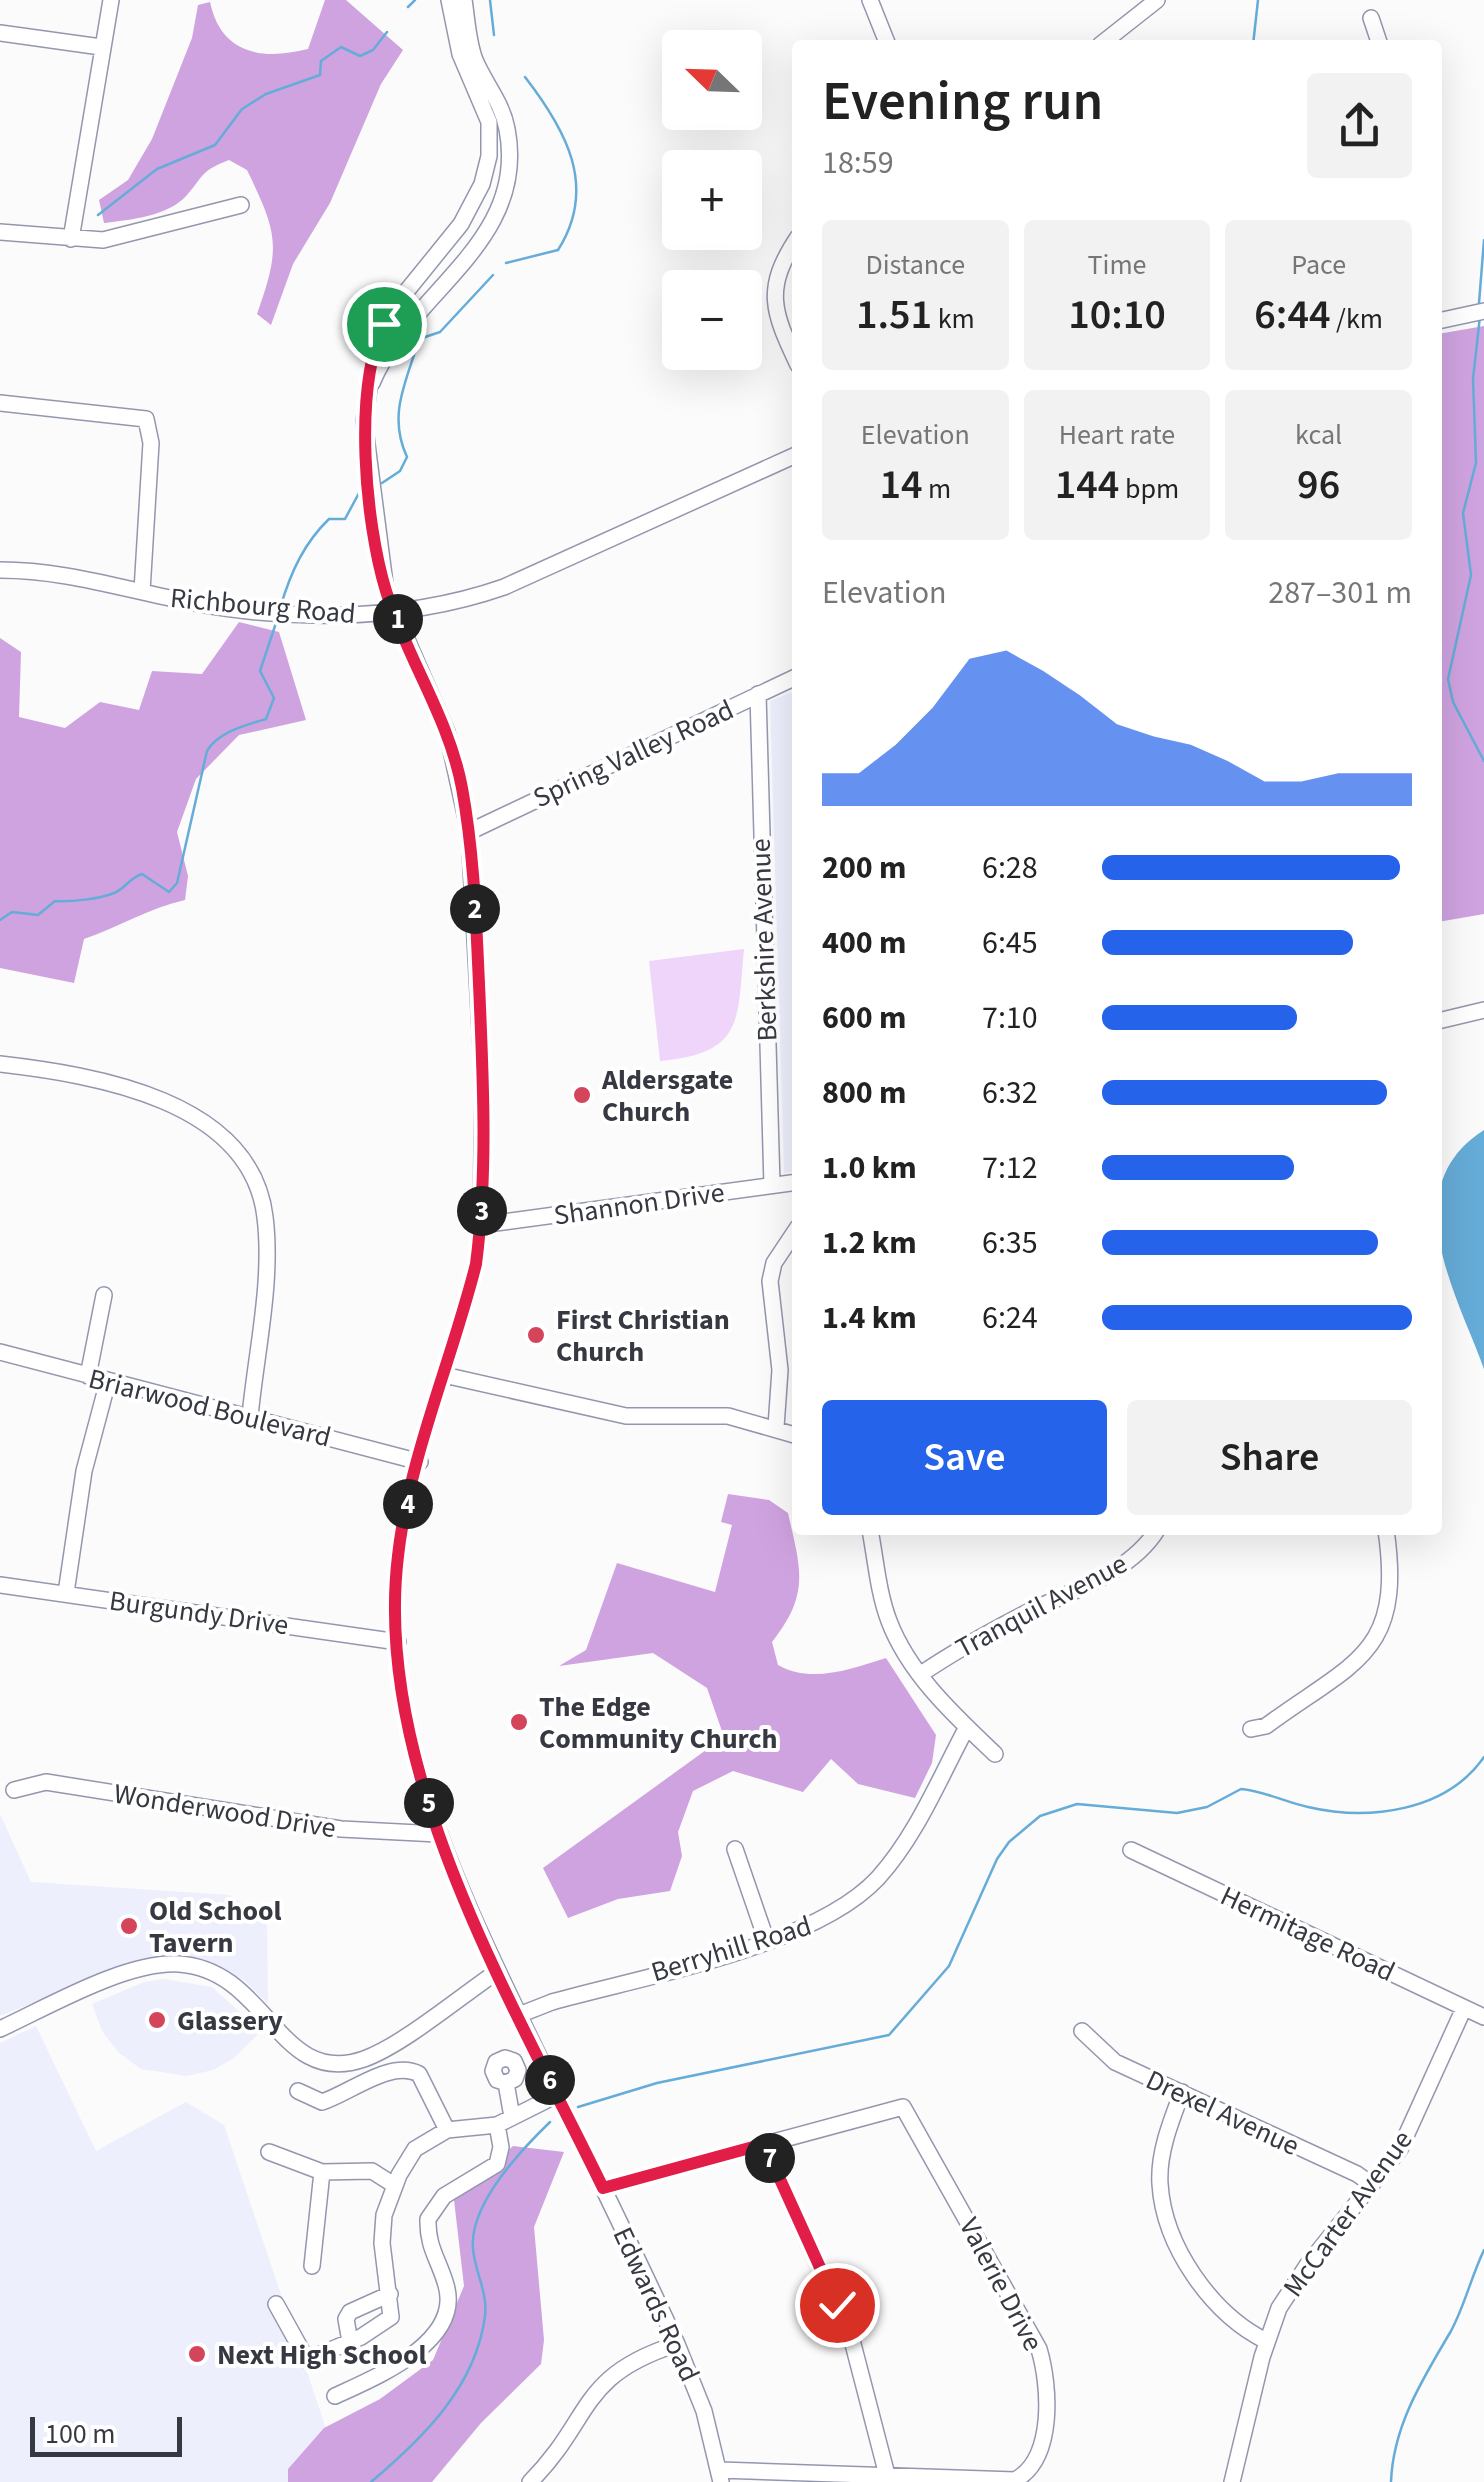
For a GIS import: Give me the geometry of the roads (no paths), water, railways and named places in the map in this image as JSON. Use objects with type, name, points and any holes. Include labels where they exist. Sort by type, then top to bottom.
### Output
[{"type":"street","points":[[71,239],[111,0]]},
{"type":"street","name":"Edwards Road","points":[[448,0],[460,54],[489,122],[489,156],[482,184],[461,224],[384,324],[372,352],[364,421],[376,536],[394,611],[447,732],[469,832],[484,1083],[481,1225],[476,1264],[398,1553],[398,1642],[416,1755],[438,1834],[498,1972],[677,2344],[704,2411],[720,2476]]},
{"type":"street","name":"Edwards Road","points":[[368,396],[398,335],[457,275],[482,239],[507,186],[507,130],[492,85],[473,55],[464,0]]},
{"type":"street","points":[[870,0],[886,40]]},
{"type":"street","points":[[1106,40],[1157,0]]},
{"type":"street","points":[[1371,18],[1378,40]]},
{"type":"street","points":[[0,33],[101,48]]},
{"type":"street","points":[[0,232],[71,239],[124,238],[242,205]]},
{"type":"street","points":[[792,247],[779,268],[773,291],[778,320],[792,352]]},
{"type":"street","points":[[1442,320],[1480,312]]},
{"type":"street","points":[[0,404],[146,419],[151,458],[142,591]]},
{"type":"street","name":"Richbourg Road","points":[[0,570],[82,576],[142,591],[255,610],[351,616],[394,611],[504,587],[792,457]]},
{"type":"street","name":"Spring Valley Road","points":[[469,832],[792,679]]},
{"type":"street","name":"Berkshire Avenue","points":[[758,694],[772,1184]]},
{"type":"street","points":[[1442,1020],[1484,1010]]},
{"type":"street","points":[[0,1064],[112,1087],[179,1106],[206,1121],[244,1160],[258,1189],[266,1228],[250,1416]]},
{"type":"street","name":"Shannon Drive","points":[[481,1225],[792,1182]]},
{"type":"street","points":[[776,1426],[780,1380],[770,1281],[774,1263],[792,1236]]},
{"type":"street","points":[[88,1376],[104,1295]]},
{"type":"street","name":"Briarwood Boulevard","points":[[0,1352],[420,1462]]},
{"type":"street","points":[[444,1375],[626,1416],[728,1416],[792,1433]]},
{"type":"street","points":[[66,1593],[84,1471],[108,1381]]},
{"type":"street","points":[[871,1535],[888,1619],[901,1648],[994,1754]]},
{"type":"street","name":"Tranquil Avenue","points":[[921,1674],[978,1638],[1111,1571],[1140,1551],[1152,1535]]},
{"type":"street","points":[[1251,1729],[1266,1726],[1358,1660],[1376,1642],[1388,1600],[1386,1535]]},
{"type":"street","name":"Burgundy Drive","points":[[0,1585],[398,1642]]},
{"type":"street","name":"Berryhill Road","points":[[519,2016],[552,2002],[767,1942],[838,1912],[880,1876],[926,1805],[967,1726]]},
{"type":"street","name":"Wonderwood Drive","points":[[14,1790],[46,1782],[342,1829],[438,1834]]},
{"type":"street","points":[[735,1849],[767,1942]]},
{"type":"street","name":"Hermitage Road","points":[[1130,1850],[1484,2017]]},
{"type":"street","points":[[0,2029],[142,1969],[179,1964],[210,1971],[240,1988],[302,2054],[344,2063],[379,2052],[498,1972]]},
{"type":"street","name":"McCarter Avenue","points":[[1232,2482],[1266,2341],[1286,2297],[1407,2137],[1464,2008]]},
{"type":"street","name":"Drexel Avenue","points":[[1082,2032],[1106,2057],[1370,2184]]},
{"type":"street","points":[[298,2090],[322,2102],[397,2070],[412,2070],[426,2086],[447,2130]]},
{"type":"street","points":[[335,2396],[412,2354],[446,2317],[448,2294],[431,2254],[428,2219],[444,2196],[497,2164],[506,2083]]},
{"type":"street","points":[[1182,2092],[1160,2170],[1167,2218],[1214,2303],[1238,2326],[1266,2341]]},
{"type":"street","points":[[276,2304],[306,2360],[350,2342],[391,2316],[382,2244],[384,2215],[394,2185],[415,2149],[447,2130],[504,2121],[557,2094]]},
{"type":"street","name":"Valerie Drive","points":[[603,2188],[903,2107],[1039,2348],[1046,2380],[1045,2404],[1039,2454],[1029,2471],[1001,2482],[887,2476],[720,2476]]},
{"type":"street","points":[[764,2144],[853,2344],[887,2476]]},
{"type":"street","points":[[268,2152],[322,2172],[360,2168],[394,2185]]},
{"type":"street","points":[[312,2266],[322,2172]]},
{"type":"street","points":[[350,2342],[346,2319],[350,2312],[390,2294]]},
{"type":"street","points":[[530,2482],[605,2380],[640,2358],[677,2344]]},
{"type":"water","points":[[1484,1130],[1484,1369],[1442,1251],[1442,1182],[1457,1154]]},
{"type":"waterway","points":[[408,7],[415,0]]},
{"type":"waterway","points":[[490,0],[494,35]]},
{"type":"waterway","points":[[1254,40],[1258,0]]},
{"type":"waterway","points":[[98,215],[157,169],[215,145],[242,109],[266,94],[320,75],[321,61],[341,47],[360,56],[373,50],[387,32]]},
{"type":"waterway","points":[[506,263],[558,250],[570,227],[575,204],[576,182],[564,138],[525,77]]},
{"type":"waterway","points":[[1479,303],[1484,240]]},
{"type":"waterway","points":[[382,483],[400,471],[407,457],[401,441],[399,412],[419,339],[440,332],[493,275]]},
{"type":"waterway","points":[[1480,316],[1473,379],[1476,463],[1463,513],[1471,575],[1448,679],[1453,702],[1484,761]]},
{"type":"waterway","points":[[281,605],[305,548],[329,519],[345,519],[359,493]]},
{"type":"waterway","points":[[0,920],[12,912],[38,915],[55,901],[108,895],[142,874],[169,892],[177,883],[207,751],[225,734],[266,719],[274,698],[260,671],[276,623]]},
{"type":"waterway","points":[[578,2107],[657,2083],[889,2035],[949,1966],[997,1859],[1009,1842],[1040,1816],[1077,1804],[1177,1813],[1207,1807],[1241,1789],[1331,1811],[1380,1812],[1427,1801],[1449,1790],[1484,1757]]},
{"type":"waterway","points":[[371,2482],[444,2410],[471,2366],[485,2316],[473,2249],[479,2215],[511,2163],[550,2122]]},
{"type":"waterway","points":[[1391,2482],[1404,2421],[1456,2321],[1484,2250]]},
{"type":"place","name":"Aldersgate Church","points":[[582,1095]]},
{"type":"place","name":"First Christian Church","points":[[536,1335]]},
{"type":"place","name":"The Edge Community Church","points":[[519,1722]]},
{"type":"place","name":"Old School Tavern","points":[[129,1926]]},
{"type":"place","name":"Glassery","points":[[157,2020]]},
{"type":"place","name":"Next High School","points":[[197,2354]]}]
